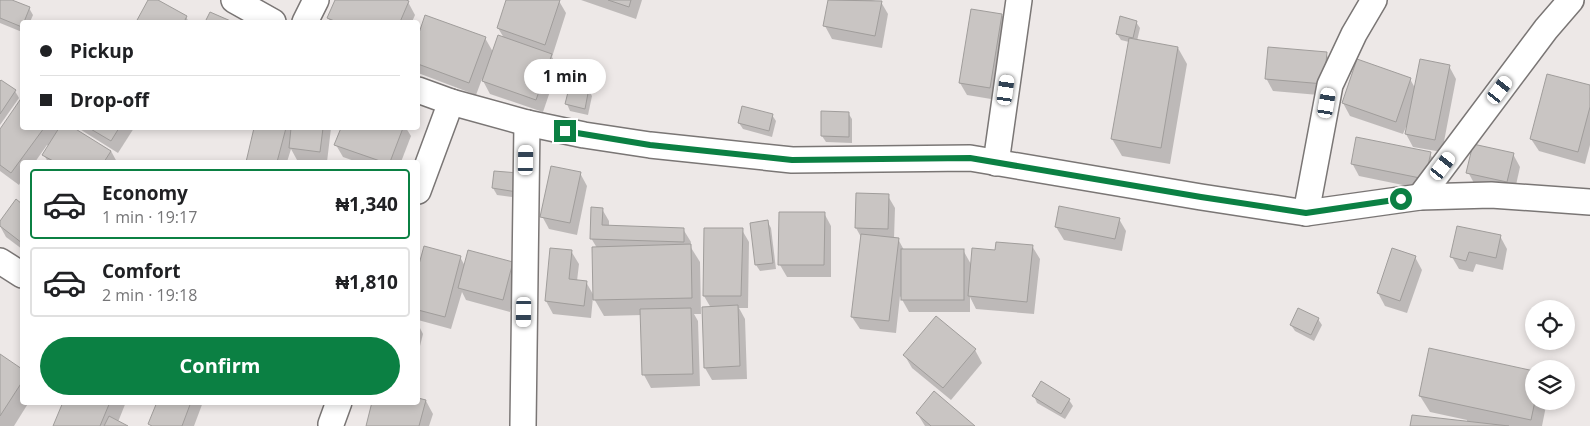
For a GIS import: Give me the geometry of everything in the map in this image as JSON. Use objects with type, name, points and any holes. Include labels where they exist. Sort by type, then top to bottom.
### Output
[{"type":"street","points":[[234,0],[269,20]]},
{"type":"street","points":[[306,20],[316,0]]},
{"type":"street","points":[[996,163],[1019,0]]},
{"type":"street","points":[[1306,213],[1330,85],[1354,34],[1374,0]]},
{"type":"street","points":[[1420,197],[1546,29],[1571,0]]},
{"type":"street","points":[[420,91],[451,102],[527,122],[584,135],[650,145],[792,160],[970,158],[1306,213],[1420,197],[1491,196],[1590,202]]},
{"type":"street","points":[[420,186],[451,102]]},
{"type":"street","points":[[522,426],[527,122]]},
{"type":"street","points":[[0,261],[20,274]]},
{"type":"building","points":[[0,0],[12,0],[30,7],[25,20],[20,20],[20,26],[0,18]]},
{"type":"building","points":[[148,0],[158,0],[187,16],[185,20],[137,20]]},
{"type":"building","points":[[335,0],[409,1],[401,20],[332,20],[327,18]]},
{"type":"building","points":[[506,0],[560,0],[545,45],[497,28]]},
{"type":"building","points":[[608,0],[631,0],[629,7]]},
{"type":"building","points":[[828,0],[882,1],[875,36],[823,26]]},
{"type":"building","points":[[971,9],[1002,14],[990,88],[959,83]]},
{"type":"building","points":[[210,12],[228,20],[206,20]]},
{"type":"building","points":[[425,15],[486,37],[469,83],[420,65],[420,30]]},
{"type":"building","points":[[1120,16],[1137,21],[1133,38],[1116,34]]},
{"type":"building","points":[[498,35],[552,54],[536,100],[482,81]]},
{"type":"building","points":[[1129,38],[1178,47],[1161,148],[1111,139]]},
{"type":"building","points":[[1268,47],[1327,52],[1324,84],[1265,79]]},
{"type":"building","points":[[1357,59],[1411,78],[1396,122],[1342,103]]},
{"type":"building","points":[[1420,59],[1450,65],[1435,140],[1405,134]]},
{"type":"building","points":[[1547,74],[1590,85],[1590,107],[1578,152],[1530,139]]},
{"type":"building","points":[[0,81],[16,90],[0,114]]},
{"type":"building","points":[[570,84],[589,88],[585,109],[565,104]]},
{"type":"building","points":[[20,100],[20,130],[43,130],[11,173],[0,165],[0,129]]},
{"type":"building","points":[[742,106],[773,114],[769,131],[738,123]]},
{"type":"building","points":[[821,111],[849,112],[849,137],[821,136]]},
{"type":"building","points":[[58,130],[77,130],[111,151],[105,160],[51,160],[42,155]]},
{"type":"building","points":[[92,130],[118,130],[111,141]]},
{"type":"building","points":[[254,130],[285,130],[278,160],[246,160]]},
{"type":"building","points":[[291,130],[323,130],[320,152],[289,148]]},
{"type":"building","points":[[340,130],[402,130],[391,160],[377,160],[334,145]]},
{"type":"building","points":[[1356,137],[1431,152],[1425,179],[1351,164]]},
{"type":"building","points":[[1473,144],[1514,153],[1507,182],[1466,173]]},
{"type":"building","points":[[551,166],[581,172],[570,223],[540,217]]},
{"type":"building","points":[[494,171],[519,173],[517,192],[492,188]]},
{"type":"building","points":[[856,193],[889,194],[888,229],[855,228]]},
{"type":"building","points":[[16,199],[20,202],[20,241],[0,226],[0,221]]},
{"type":"building","points":[[1059,206],[1120,218],[1115,239],[1055,227]]},
{"type":"building","points":[[591,207],[603,208],[602,225],[684,228],[684,242],[590,239]]},
{"type":"building","points":[[779,212],[825,212],[824,265],[778,265]]},
{"type":"building","points":[[768,220],[773,263],[755,265],[750,223]]},
{"type":"building","points":[[1457,226],[1501,235],[1496,258],[1469,252],[1466,261],[1450,257]]},
{"type":"building","points":[[704,228],[743,228],[741,296],[703,296]]},
{"type":"building","points":[[861,234],[899,238],[889,321],[851,317]]},
{"type":"building","points":[[996,242],[1033,245],[1027,302],[968,296],[972,248],[995,250]]},
{"type":"building","points":[[691,244],[692,298],[593,300],[592,247]]},
{"type":"building","points":[[424,246],[461,256],[445,317],[420,311],[420,261]]},
{"type":"building","points":[[550,248],[572,250],[569,279],[587,281],[584,306],[545,301]]},
{"type":"building","points":[[1392,248],[1416,256],[1400,301],[1377,293]]},
{"type":"building","points":[[901,249],[964,249],[964,300],[901,300]]},
{"type":"building","points":[[468,250],[513,262],[503,300],[458,288]]},
{"type":"building","points":[[738,305],[740,366],[704,368],[702,307]]},
{"type":"building","points":[[691,308],[693,374],[642,375],[640,309]]},
{"type":"building","points":[[1298,308],[1319,318],[1311,335],[1290,325]]},
{"type":"building","points":[[936,316],[976,349],[943,388],[903,355]]},
{"type":"building","points":[[1429,348],[1525,369],[1525,410],[1533,410],[1531,420],[1419,396]]},
{"type":"building","points":[[0,354],[20,368],[20,385],[0,416]]},
{"type":"building","points":[[1041,381],[1070,399],[1061,414],[1032,396]]},
{"type":"building","points":[[934,391],[975,426],[931,426],[916,413]]},
{"type":"building","points":[[420,398],[426,400],[419,426],[366,426],[371,405],[420,405]]},
{"type":"building","points":[[62,405],[109,405],[100,426],[53,426]]},
{"type":"building","points":[[156,405],[190,405],[182,426],[152,426],[148,424]]},
{"type":"building","points":[[1412,415],[1509,426],[1410,426]]},
{"type":"building","points":[[109,416],[128,426],[104,426]]},
{"type":"route","points":[[565,131],[650,145],[792,160],[970,158],[1306,213],[1401,199]]}]
